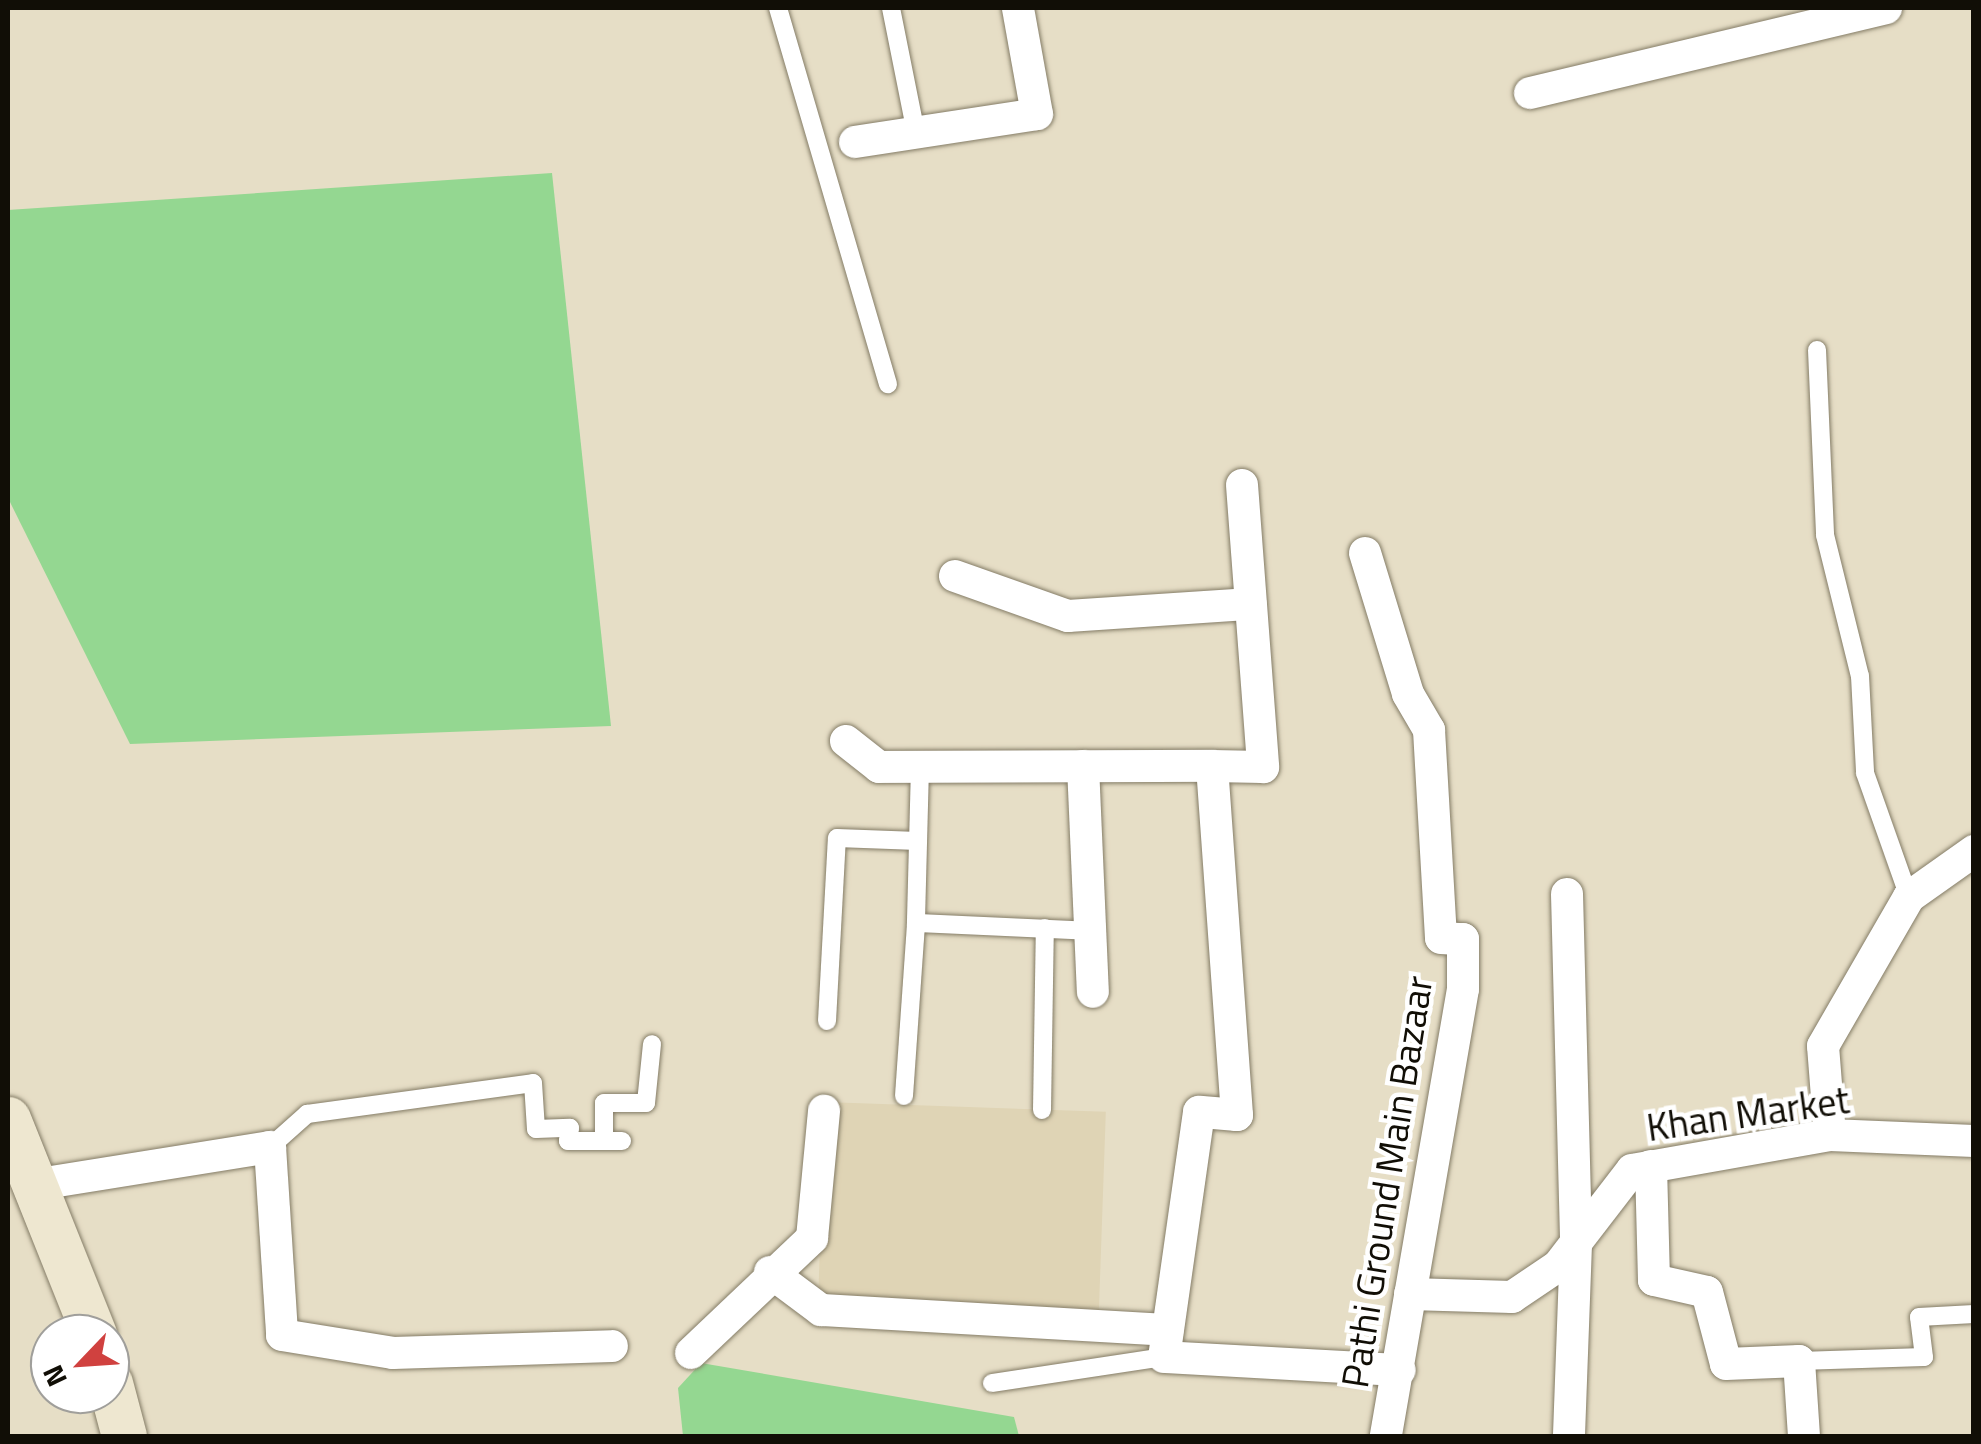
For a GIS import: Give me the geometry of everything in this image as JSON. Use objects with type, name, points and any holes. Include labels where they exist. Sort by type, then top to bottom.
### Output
[{"type":"main road","points":[[8,1119],[20,1196],[83,1314]]},
{"type":"street","points":[[855,142],[1037,114],[1018,8]]},
{"type":"street","points":[[1530,93],[1886,8]]},
{"type":"street","points":[[846,740],[879,767],[1263,767],[1242,485]]},
{"type":"street","name":"Pathi Ground Main Bazaar","points":[[1365,553],[1408,694],[1429,730],[1440,938],[1463,939],[1463,989],[1386,1436]]},
{"type":"street","points":[[955,576],[1068,616],[1251,604]]},
{"type":"street","points":[[1083,766],[1092,992]]},
{"type":"street","points":[[1166,1344],[1198,1112],[1237,1115],[1212,766]]},
{"type":"street","points":[[1830,1135],[1822,1046],[1909,897],[1974,851]]},
{"type":"street","points":[[1567,894],[1576,1244],[1569,1436]]},
{"type":"street","points":[[691,1352],[770,1272],[812,1238],[824,1111]]},
{"type":"street","name":"Khan Market","points":[[1410,1294],[1512,1297],[1576,1244],[1632,1170],[1830,1135],[1974,1141]]},
{"type":"street","points":[[20,1196],[270,1147],[282,1335],[394,1353],[612,1346]]},
{"type":"street","points":[[1651,1166],[1654,1280],[1707,1292],[1726,1364],[1799,1361],[1804,1436]]},
{"type":"street","points":[[770,1272],[821,1310],[1400,1370]]},
{"type":"lane","points":[[778,8],[888,384]]},
{"type":"lane","points":[[891,8],[916,133]]},
{"type":"lane","points":[[1817,350],[1825,534],[1860,676],[1865,773],[1909,897]]},
{"type":"lane","points":[[904,1096],[916,923],[920,767]]},
{"type":"lane","points":[[827,1021],[837,838],[918,842]]},
{"type":"lane","points":[[916,923],[1090,931]]},
{"type":"lane","points":[[1042,1110],[1045,928]]},
{"type":"lane","points":[[270,1147],[307,1114],[533,1083],[536,1130],[613,1141],[604,1103],[646,1102],[652,1044]]},
{"type":"lane","points":[[1799,1361],[1924,1357],[1919,1317],[1974,1314]]},
{"type":"lane","points":[[992,1383],[1166,1344]]},
{"type":"shaded area","points":[[825,1102],[1106,1112],[1099,1313],[818,1303]]},
{"type":"green space","points":[[552,173],[611,726],[130,744],[8,498],[8,210]]},
{"type":"green space","points":[[701,1363],[1014,1417],[1019,1436],[683,1436],[678,1388]]}]
